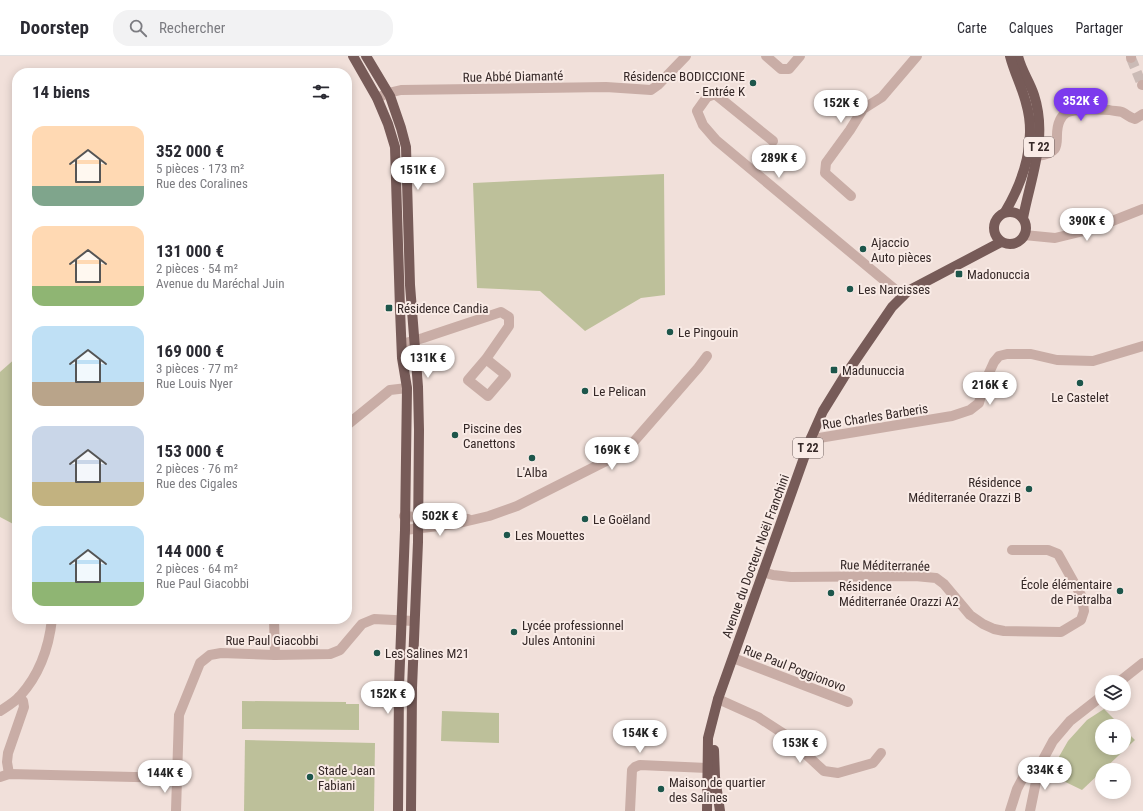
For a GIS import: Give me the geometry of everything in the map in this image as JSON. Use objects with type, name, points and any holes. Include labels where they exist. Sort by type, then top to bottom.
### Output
[{"type":"main road","points":[[353,56],[378,98],[395,147],[402,358],[407,388],[398,811]]},
{"type":"main road","points":[[366,56],[388,92],[406,147],[410,285],[418,387],[419,518],[414,621],[410,811]]},
{"type":"main road","name":"T 22","points":[[1005,212],[1013,199],[1022,176],[1029,150],[1031,133],[1030,118],[1026,103],[1010,56]]},
{"type":"main road","name":"T 22","points":[[1018,56],[1034,96],[1040,130],[1037,156],[1023,218]]},
{"type":"main road","points":[[1005,212],[1015,212],[1023,218],[1026,227],[1024,235],[1016,242],[1011,244],[1001,242],[994,234],[994,223],[1000,214],[1005,212]]},
{"type":"main road","name":"Avenue du Docteur Noël Franchini","points":[[707,811],[708,738],[718,699],[811,438],[824,411],[844,377],[892,307],[908,291],[1001,242]]},
{"type":"main road","name":"Avenue du Docteur Noël Franchini","points":[[712,724],[715,777],[720,811]]},
{"type":"street","name":"Rue Abbé Diamanté","points":[[378,98],[388,92],[401,90],[606,87],[651,90],[658,85],[686,56]]},
{"type":"street","points":[[766,56],[781,69],[789,69],[800,56]]},
{"type":"street","points":[[851,196],[826,173],[826,163],[863,109],[882,97],[917,56]]},
{"type":"street","points":[[773,141],[714,94],[707,97],[697,111],[703,125],[716,140],[903,296]]},
{"type":"street","points":[[1037,156],[1046,155],[1055,149],[1057,146],[1060,119],[1066,113],[1074,111],[1108,110],[1122,112],[1128,118],[1135,119],[1143,114]]},
{"type":"street","points":[[1024,235],[1055,238],[1092,230],[1143,209]]},
{"type":"street","points":[[402,344],[500,312],[509,317],[509,326],[486,359]]},
{"type":"street","name":"Rue Charles Barberis","points":[[811,438],[819,438],[952,416],[970,410],[979,403],[984,384],[994,362],[999,356],[1031,354],[1058,360],[1093,361],[1143,346]]},
{"type":"street","points":[[405,530],[418,530],[455,524],[489,516],[517,506],[620,454],[630,446],[707,356]]},
{"type":"street","points":[[352,421],[390,390],[407,388]]},
{"type":"street","points":[[404,516],[419,518],[454,517],[472,520]]},
{"type":"street","name":"Rue Méditerranée","points":[[763,572],[791,577],[915,576],[936,578],[944,584],[970,615],[983,624],[994,629],[1004,631],[1061,632],[1081,620],[1084,611],[1082,597],[1058,554],[1048,550],[1012,550]]},
{"type":"street","name":"Rue Paul Giacobbi","points":[[176,811],[179,715],[200,662],[210,655],[221,653],[330,654],[340,650],[362,624],[374,619],[414,621]]},
{"type":"street","points":[[0,711],[19,697],[38,668],[46,651],[51,624]]},
{"type":"street","points":[[274,624],[275,654]]},
{"type":"street","name":"Rue Paul Poggionovo","points":[[733,658],[848,702]]},
{"type":"street","points":[[1128,675],[1143,663]]},
{"type":"street","points":[[19,697],[23,700],[24,707],[8,753],[4,776],[176,778]]},
{"type":"street","points":[[718,699],[758,717],[784,734],[824,771],[838,773],[873,763],[881,754]]},
{"type":"street","points":[[1030,811],[1039,767],[1054,741],[1070,721],[1095,701]]},
{"type":"street","points":[[630,811],[632,770],[635,767],[640,765],[707,768]]},
{"type":"street","points":[[1010,811],[1017,789],[1025,774],[1039,767]]},
{"type":"green space","points":[[664,174],[665,295],[641,298],[585,331],[540,291],[477,288],[473,183]]},
{"type":"green space","points":[[12,361],[12,523],[0,517],[0,372]]},
{"type":"green space","points":[[242,701],[346,702],[346,704],[359,704],[359,730],[242,729]]},
{"type":"green space","points":[[442,711],[499,713],[499,743],[441,741]]},
{"type":"green space","points":[[1101,711],[1106,711],[1114,719],[1095,719],[1095,755],[1119,755],[1111,763],[1095,763],[1095,778],[1082,790],[1049,774],[1068,741],[1087,720]]},
{"type":"green space","points":[[1131,736],[1135,740],[1131,744]]},
{"type":"green space","name":"Stade Jean Fabiani","points":[[245,740],[375,743],[374,811],[244,811]]},
{"type":"tunnel","points":[[1131,58],[1142,85]]},
{"type":"place","name":"Résidence BODICCIONE - Entrée K","points":[[753,83]]},
{"type":"place","name":"Ajaccio Auto pièces","points":[[863,249]]},
{"type":"place","name":"Madonuccia","points":[[959,274]]},
{"type":"place","name":"Les Narcisses","points":[[850,289]]},
{"type":"place","name":"Résidence Candia","points":[[389,308]]},
{"type":"place","name":"Le Pingouin","points":[[670,332]]},
{"type":"place","name":"Madunuccia","points":[[834,370]]},
{"type":"place","name":"Le Castelet","points":[[1080,383]]},
{"type":"place","name":"Le Pelican","points":[[585,391]]},
{"type":"place","name":"Piscine des Canettons","points":[[455,435]]},
{"type":"place","name":"L'Alba","points":[[532,458]]},
{"type":"place","name":"Résidence Méditerranée Orazzi B","points":[[1029,489]]},
{"type":"place","name":"Le Goëland","points":[[585,519]]},
{"type":"place","name":"Les Mouettes","points":[[507,535]]},
{"type":"place","name":"École élémentaire de Pietralba","points":[[1120,591]]},
{"type":"place","name":"Résidence Méditerranée Orazzi A2","points":[[831,593]]},
{"type":"place","name":"Lycée professionnel Jules Antonini","points":[[514,632]]},
{"type":"place","name":"Les Salines M21","points":[[377,653]]},
{"type":"place","name":"Stade Jean Fabiani","points":[[310,777]]},
{"type":"place","name":"Maison de quartier des Salines","points":[[661,789]]}]
